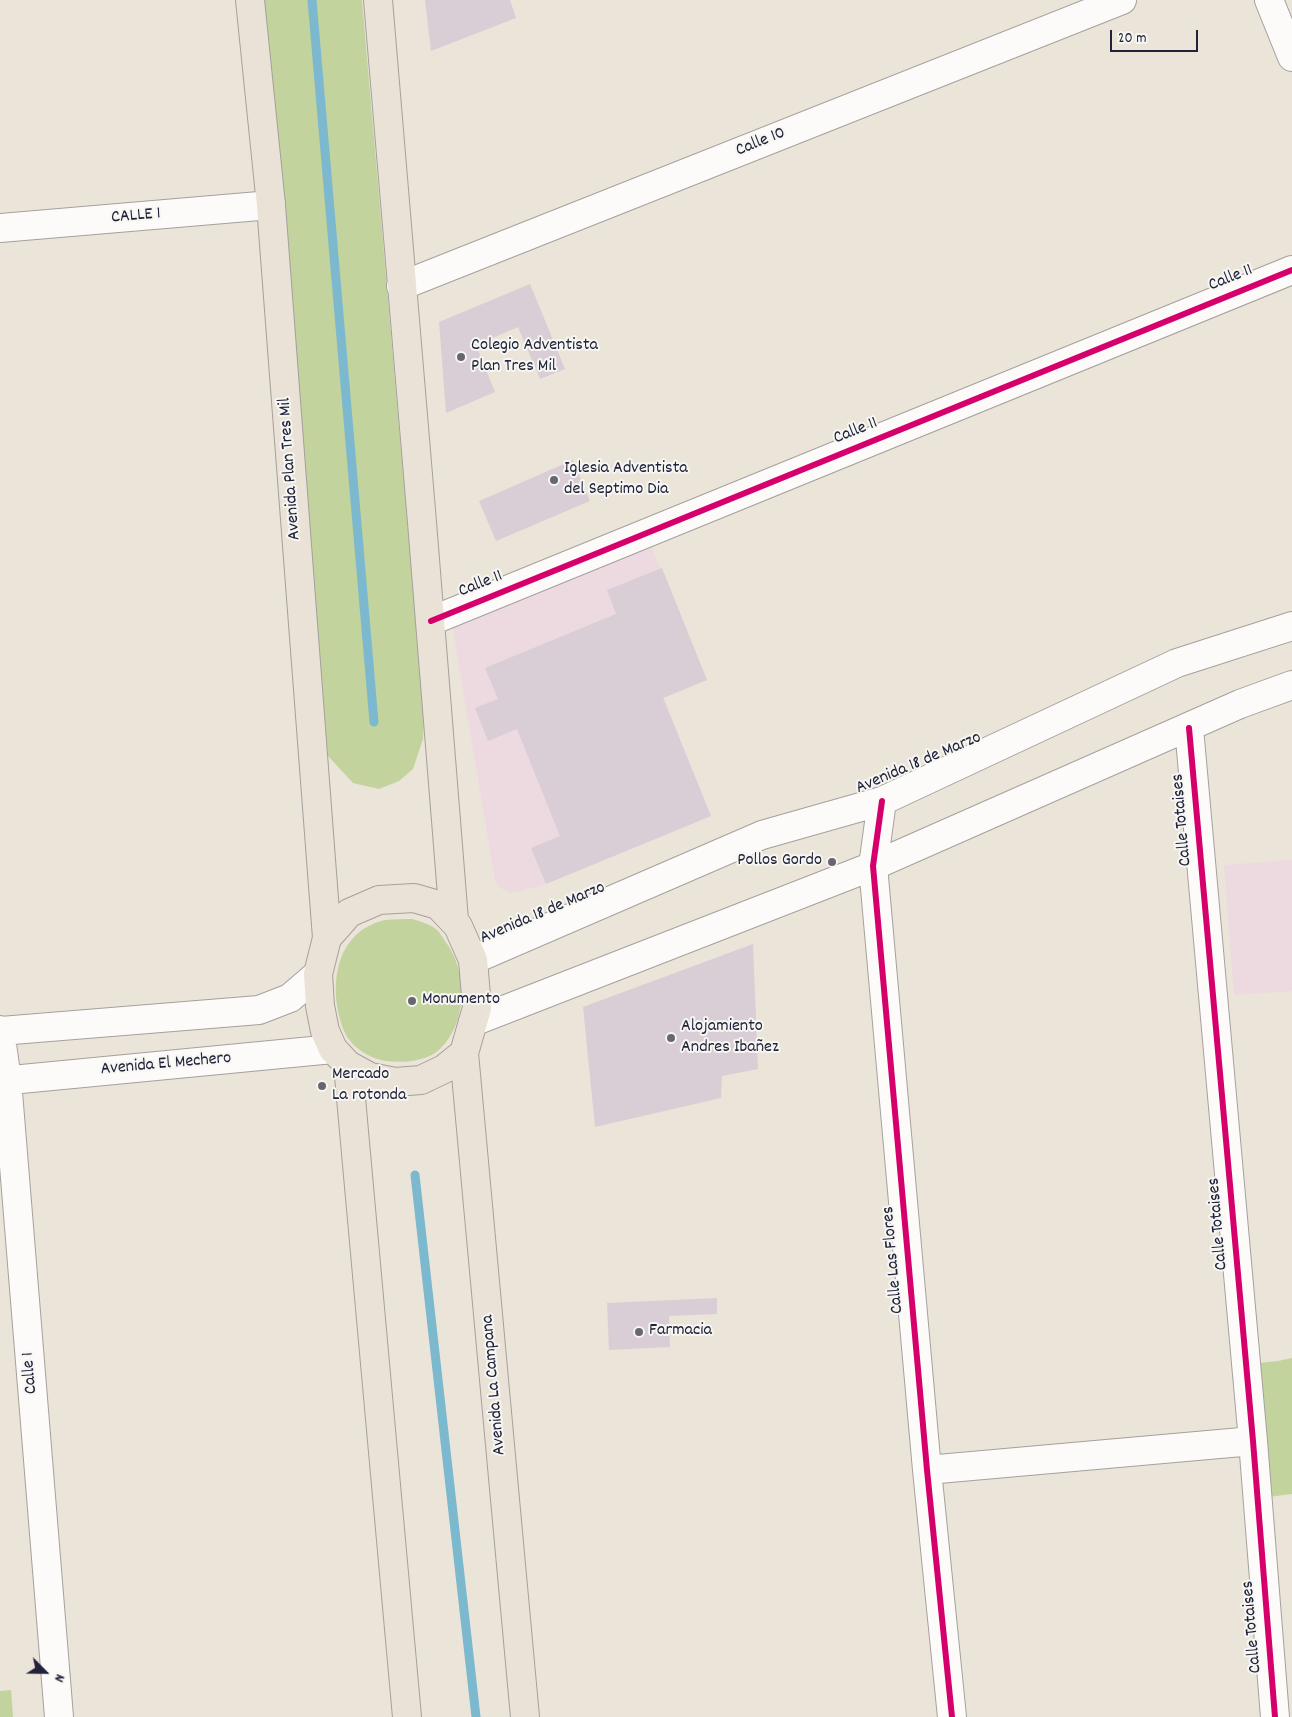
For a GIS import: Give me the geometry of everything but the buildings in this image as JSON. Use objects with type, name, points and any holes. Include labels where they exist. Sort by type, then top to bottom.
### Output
[{"type":"main road","name":"Avenida Plan Tres Mil","points":[[250,0],[271,205],[327,938]]},
{"type":"main road","points":[[378,0],[431,621],[454,920]]},
{"type":"main road","points":[[340,1057],[370,1077],[395,1082],[421,1080],[444,1069],[464,1053],[477,1008],[473,960],[454,920],[438,904],[414,898],[379,900],[349,914],[327,938],[318,974],[320,1006],[325,1031],[340,1057],[407,1717]]},
{"type":"main road","name":"Avenida La Campana","points":[[464,1053],[525,1717]]},
{"type":"street","name":"Calle 10","points":[[401,286],[1122,0]]},
{"type":"street","points":[[1269,0],[1292,57]]},
{"type":"street","name":"CALLE 1","points":[[0,228],[271,205]]},
{"type":"street","name":"Calle 11","points":[[431,621],[1292,270]]},
{"type":"street","name":"Avenida 18 de Marzo","points":[[473,960],[762,835],[882,801],[1177,663],[1292,626]]},
{"type":"street","points":[[473,1022],[873,866],[1240,704],[1292,684]]},
{"type":"street","name":"Calle Totaises","points":[[1189,728],[1253,1441],[1275,1717]]},
{"type":"street","name":"Calle Las Flores","points":[[882,801],[873,866],[927,1470],[952,1717]]},
{"type":"street","points":[[0,1030],[258,1010],[290,998],[318,974]]},
{"type":"street","name":"Calle 1","points":[[0,1030],[59,1717]]},
{"type":"street","name":"Avenida El Mechero","points":[[3,1081],[340,1057]]},
{"type":"street","points":[[927,1470],[1253,1441]]},
{"type":"shaded area","points":[[649,541],[707,680],[664,698],[711,816],[546,884],[510,893],[498,886],[495,880],[452,624]]},
{"type":"shaded area","points":[[1292,860],[1292,991],[1234,995],[1224,865]]},
{"type":"green space","points":[[264,0],[362,0],[424,714],[423,739],[413,769],[399,781],[379,789],[353,783],[328,756]]},
{"type":"green space","points":[[412,919],[436,929],[453,953],[461,981],[460,1011],[456,1025],[449,1038],[440,1049],[428,1057],[407,1062],[380,1060],[358,1048],[346,1035],[340,1019],[337,1001],[338,967],[344,951],[354,937],[367,927],[385,920]]},
{"type":"green space","points":[[1292,1358],[1292,1494],[1268,1497],[1258,1363]]},
{"type":"green space","points":[[11,1690],[13,1717],[0,1717],[0,1691]]},
{"type":"waterway","points":[[312,0],[374,722]]},
{"type":"waterway","points":[[415,1175],[476,1717]]},
{"type":"cycle path","points":[[431,621],[1292,270]]},
{"type":"cycle path","points":[[1189,728],[1253,1441],[1275,1717]]},
{"type":"cycle path","points":[[882,801],[873,866],[927,1470],[952,1717]]},
{"type":"place","name":"Colegio Adventista Plan Tres Mil","points":[[461,357]]},
{"type":"place","name":"Iglesia Adventista del Septimo Dia","points":[[554,480]]},
{"type":"place","name":"Pollos Gordo","points":[[832,862]]},
{"type":"place","name":"Monumento","points":[[412,1001]]},
{"type":"place","name":"Alojamiento Andres Ibañez","points":[[671,1038]]},
{"type":"place","name":"Mercado La rotonda","points":[[322,1086]]},
{"type":"place","name":"Farmacia","points":[[639,1332]]}]
